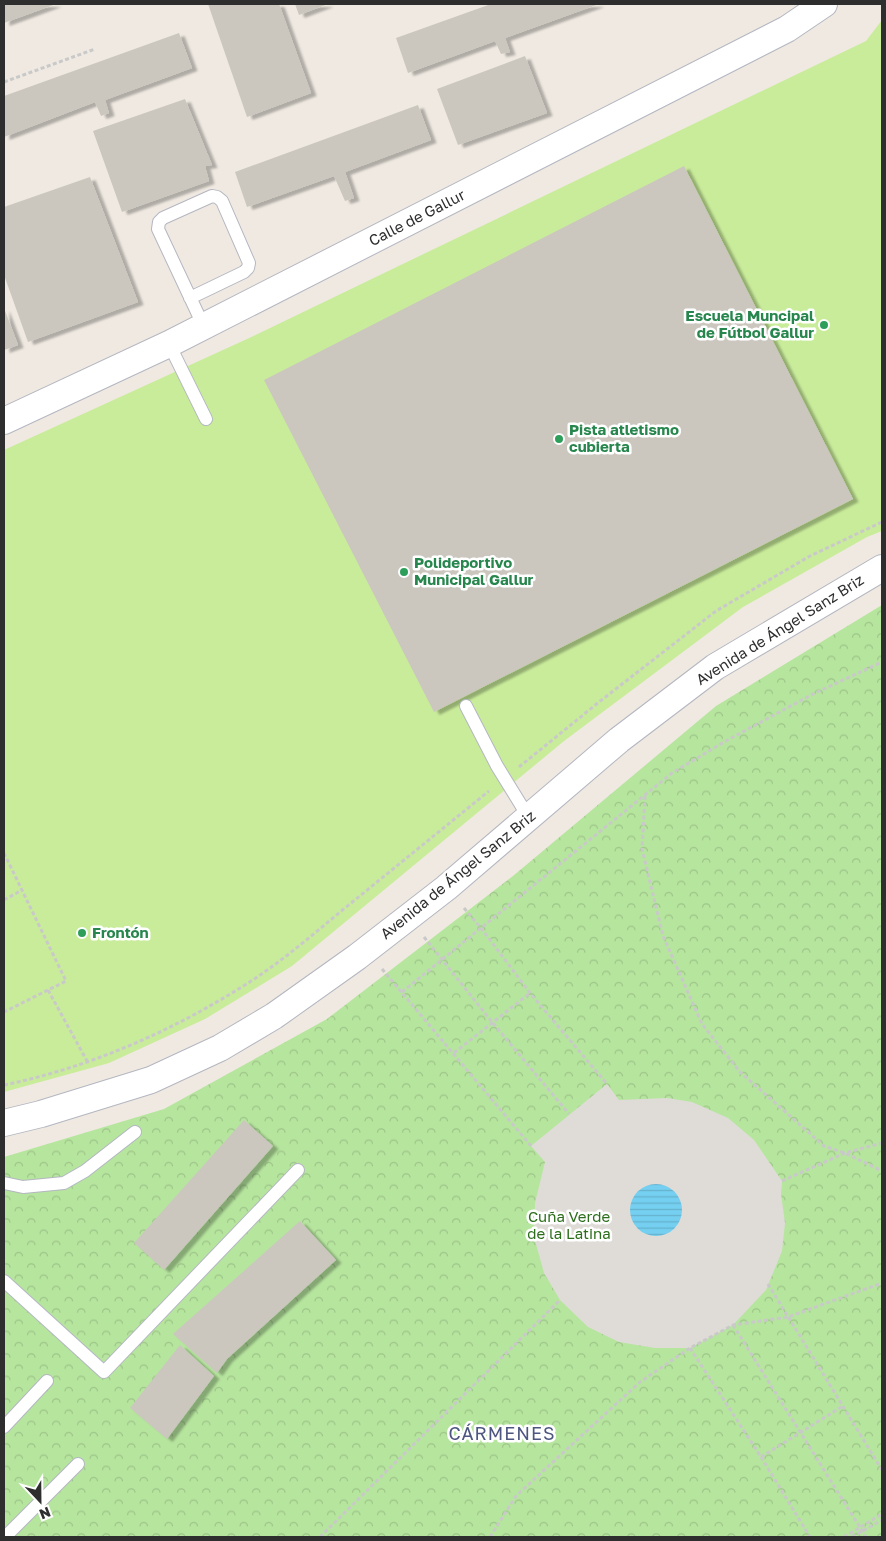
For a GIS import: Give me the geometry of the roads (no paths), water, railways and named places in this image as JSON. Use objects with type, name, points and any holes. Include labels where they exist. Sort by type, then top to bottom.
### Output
[{"type":"street","name":"Calle de Gallur","points":[[4,422],[204,327],[787,30],[824,4]]},
{"type":"street","name":"Avenida de Ángel Sanz Briz","points":[[4,1122],[41,1114],[151,1080],[220,1048],[274,1016],[366,950],[446,888],[619,740],[715,667],[882,568]]},
{"type":"lane","points":[[190,298],[244,272],[248,268],[249,264],[222,201],[217,197],[212,196],[163,218],[159,222],[158,229],[190,298],[204,327]]},
{"type":"lane","points":[[169,344],[206,419]]},
{"type":"lane","points":[[466,706],[529,818]]},
{"type":"lane","points":[[4,1183],[23,1187],[64,1183],[85,1171],[135,1132]]},
{"type":"lane","points":[[4,1281],[104,1372],[298,1170]]},
{"type":"lane","points":[[4,1427],[47,1381]]},
{"type":"lane","points":[[5,1537],[78,1464]]},
{"type":"water","points":[[651,1184],[661,1184],[675,1191],[682,1205],[682,1215],[675,1229],[661,1236],[651,1236],[641,1232],[634,1225],[630,1215],[630,1205],[634,1195],[641,1188]]},
{"type":"place","name":"Escuela Muncipal de Fútbol Gallur","points":[[824,325]]},
{"type":"place","name":"Pista atletismo cubierta","points":[[559,439]]},
{"type":"place","name":"Polideportivo Municipal Gallur","points":[[404,572]]},
{"type":"place","name":"Frontón","points":[[82,933]]},
{"type":"district","name":"CÁRMENES","points":[[502,1434]]},
{"type":"park label","name":"Cuña Verde de la Latina","points":[[569,1226]]}]
